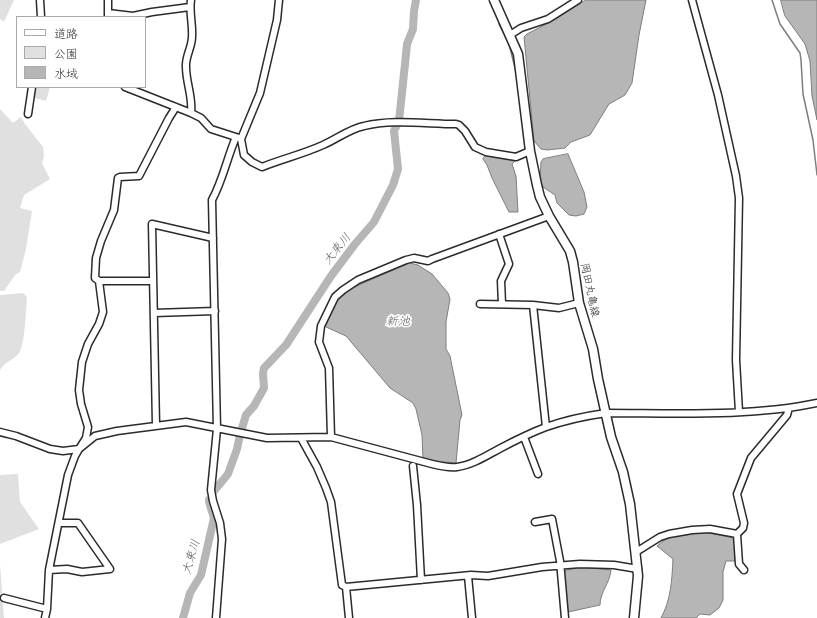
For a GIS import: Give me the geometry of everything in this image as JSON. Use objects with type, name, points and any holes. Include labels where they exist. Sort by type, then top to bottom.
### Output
[{"type":"main road","name":"岡田丸亀線","points":[[494,0],[519,59],[530,151],[540,197],[549,216],[570,251],[579,303],[593,349],[611,437],[618,453],[623,472],[630,504],[638,569],[634,618]]},
{"type":"street","points":[[40,0],[41,16]]},
{"type":"street","points":[[108,0],[108,15],[132,16],[190,7]]},
{"type":"street","points":[[191,0],[190,7],[193,36],[186,65],[186,77],[190,92],[191,113]]},
{"type":"street","points":[[216,618],[222,539],[220,523],[211,490],[217,429],[212,200],[220,184],[229,152],[246,128],[260,93],[277,20],[279,0]]},
{"type":"street","points":[[510,35],[521,28],[548,19],[578,0]]},
{"type":"street","points":[[692,0],[718,95],[736,176],[739,198],[736,360],[739,412]]},
{"type":"street","points":[[28,114],[32,88]]},
{"type":"street","points":[[128,88],[191,113],[201,118],[211,129],[239,138]]},
{"type":"street","points":[[45,618],[47,609],[49,570],[70,470],[74,456],[86,438],[88,427],[81,404],[79,390],[82,362],[88,344],[99,324],[103,312],[99,281],[95,278],[96,258],[101,241],[114,210],[118,178],[139,176],[176,107]]},
{"type":"street","points":[[239,138],[244,155],[252,162],[262,167],[323,145],[358,127],[397,123],[456,124],[466,131],[475,147],[486,152],[516,157],[530,151]]},
{"type":"street","points":[[330,437],[329,368],[321,348],[319,333],[335,297],[358,280],[406,260],[414,258],[428,261],[549,216]]},
{"type":"street","points":[[156,425],[152,224],[213,238]]},
{"type":"street","points":[[499,234],[509,264],[501,281],[502,304]]},
{"type":"street","points":[[99,281],[153,281]]},
{"type":"street","points":[[480,304],[532,305],[559,308],[579,303]]},
{"type":"street","points":[[532,305],[546,427]]},
{"type":"street","points":[[154,313],[215,311]]},
{"type":"street","points":[[0,432],[16,436],[50,449],[63,451],[79,449],[94,436],[117,430],[186,422],[267,438],[330,437],[443,467],[456,467],[478,460],[546,427],[571,419],[606,413],[739,412],[790,408],[817,403]]},
{"type":"street","points":[[737,534],[744,528],[744,523],[737,494],[751,458],[788,415],[790,408]]},
{"type":"street","points":[[524,437],[538,474]]},
{"type":"street","points":[[301,438],[317,467],[330,502],[342,585],[346,587],[349,618]]},
{"type":"street","points":[[413,466],[417,504],[421,580]]},
{"type":"street","points":[[535,522],[552,519],[560,566],[565,618]]},
{"type":"street","points":[[49,570],[67,569],[82,572],[110,570],[78,523],[59,523]]},
{"type":"street","points":[[636,552],[660,537],[669,534],[710,529],[737,534]]},
{"type":"street","points":[[737,534],[739,564],[744,570]]},
{"type":"street","points":[[346,587],[468,576],[488,576],[542,567],[580,564],[614,565],[638,569]]},
{"type":"street","points":[[468,576],[472,618]]},
{"type":"street","points":[[4,598],[47,609]]},
{"type":"green space","points":[[0,0],[14,0],[4,22],[0,19]]},
{"type":"green space","points":[[34,88],[50,88],[46,101],[31,97]]},
{"type":"green space","points":[[0,109],[13,123],[21,117],[43,147],[44,156],[42,163],[50,179],[24,195],[20,208],[32,211],[26,249],[20,272],[15,275],[4,291],[0,291]]},
{"type":"green space","points":[[23,293],[27,297],[25,326],[21,349],[17,356],[4,365],[0,370],[0,295]]},
{"type":"green space","points":[[18,474],[20,502],[39,529],[0,544],[0,475]]},
{"type":"green space","points":[[0,564],[4,618],[0,618]]},
{"type":"water","points":[[586,0],[646,0],[632,83],[625,95],[609,104],[590,135],[571,142],[565,148],[547,150],[541,149],[534,141],[524,37]]},
{"type":"water","points":[[781,0],[817,0],[817,120],[812,96],[810,61],[805,44],[785,16]]},
{"type":"water","points":[[568,154],[584,192],[587,207],[584,214],[576,216],[569,215],[557,203],[555,195],[543,187],[540,179],[541,162],[543,159]]},
{"type":"water","points":[[486,155],[516,160],[512,164],[516,176],[518,212],[509,212],[483,159]]},
{"type":"water","name":"新池","points":[[410,263],[418,265],[432,274],[448,293],[450,299],[446,322],[446,349],[450,356],[462,415],[460,420],[456,463],[423,458],[422,435],[416,409],[413,403],[390,388],[346,336],[324,326],[339,296],[350,289]]},
{"type":"water","points":[[703,532],[735,538],[735,561],[726,561],[723,572],[723,600],[719,608],[710,615],[700,614],[696,618],[661,618],[669,597],[673,559],[657,546],[667,538]]},
{"type":"water","points":[[580,567],[611,570],[609,579],[600,600],[600,605],[568,612],[562,572]]},
{"type":"waterway","name":"大束川","points":[[214,491],[228,474],[237,449],[246,415],[254,406],[264,388],[264,368],[286,345],[331,276],[374,222],[393,185],[398,169],[394,131],[399,121],[407,44],[413,29],[416,0]]},
{"type":"waterway","points":[[772,0],[780,24],[800,53],[803,94],[813,140],[817,175]]},
{"type":"waterway","points":[[499,24],[509,44],[517,76]]},
{"type":"waterway","name":"大束川","points":[[183,618],[190,593],[201,575],[214,518],[209,500]]}]
